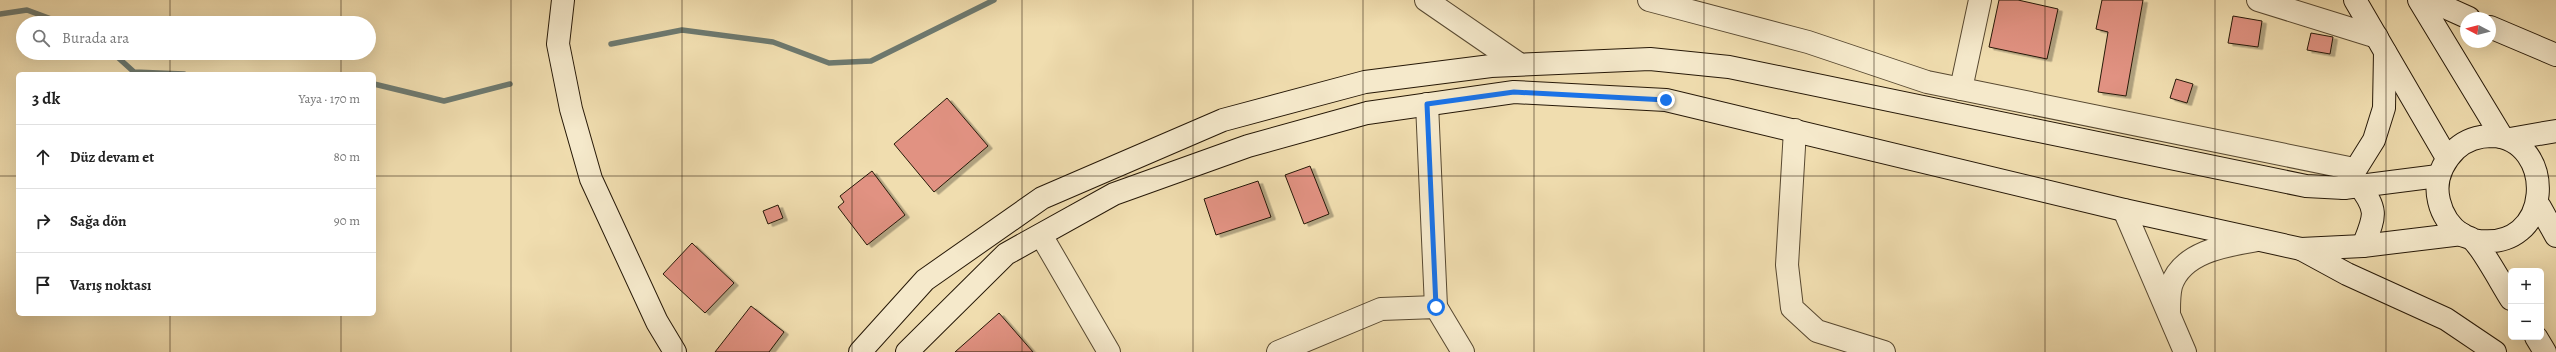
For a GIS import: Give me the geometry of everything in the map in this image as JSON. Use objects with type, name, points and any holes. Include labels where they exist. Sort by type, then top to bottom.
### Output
[{"type":"main road","points":[[563,0],[558,44],[570,110],[591,179],[657,322],[674,352]]},
{"type":"main road","points":[[1426,0],[1519,64]]},
{"type":"main road","points":[[1649,0],[1808,42],[1927,82],[2352,181],[2372,202],[2374,218],[2363,246]]},
{"type":"main road","points":[[1960,89],[1980,0]]},
{"type":"main road","points":[[2258,0],[2381,44]]},
{"type":"main road","points":[[2355,0],[2381,44],[2443,167]]},
{"type":"main road","points":[[2419,0],[2506,138],[2526,149],[2537,163],[2543,180],[2546,201],[2556,236]]},
{"type":"main road","points":[[2429,0],[2460,14]]},
{"type":"main road","points":[[2496,30],[2556,55]]},
{"type":"main road","points":[[2352,181],[2374,140],[2384,108],[2381,44]]},
{"type":"main road","points":[[860,352],[925,280],[1049,194],[1223,120],[1365,82],[1491,66],[1650,59],[1729,67],[2306,186],[2352,181],[2443,167]]},
{"type":"main road","points":[[907,352],[1006,254],[1114,194],[1248,146],[1367,113],[1514,92],[1666,100],[2124,210],[2301,249],[2363,246],[2467,237],[2489,242],[2506,240],[2521,233],[2532,222],[2546,201]]},
{"type":"main road","points":[[1427,104],[1436,307],[1463,352]]},
{"type":"main road","points":[[1795,130],[1787,265],[1792,308],[1817,331],[1884,352]]},
{"type":"main road","points":[[2508,295],[2467,237],[2449,223],[2440,209],[2437,192],[2443,167],[2462,144],[2481,136],[2506,138],[2556,131]]},
{"type":"main road","points":[[2124,210],[2169,311],[2185,352]]},
{"type":"main road","points":[[1041,235],[1109,352]]},
{"type":"main road","points":[[2169,311],[2171,286],[2183,268],[2203,253],[2228,245],[2261,240]]},
{"type":"main road","points":[[2301,249],[2347,274],[2446,319],[2494,352]]},
{"type":"main road","points":[[1278,352],[1305,347],[1381,309],[1436,307]]},
{"type":"main road","points":[[2538,340],[2545,352]]},
{"type":"building","points":[[1999,0],[2018,0],[2058,9],[2047,59],[1989,47]]},
{"type":"building","points":[[2102,0],[2143,0],[2126,96],[2098,92],[2108,32],[2096,29]]},
{"type":"building","points":[[2233,16],[2262,21],[2258,47],[2228,43]]},
{"type":"building","points":[[2311,33],[2333,37],[2330,54],[2307,50]]},
{"type":"building","points":[[2176,79],[2193,84],[2187,103],[2170,98]]},
{"type":"building","points":[[947,98],[988,146],[934,192],[894,144]]},
{"type":"building","points":[[1310,166],[1329,214],[1304,224],[1285,175]]},
{"type":"building","points":[[872,171],[905,215],[867,245],[838,207],[844,202],[840,196]]},
{"type":"building","points":[[1258,181],[1271,217],[1216,235],[1204,199]]},
{"type":"building","points":[[778,205],[783,218],[768,224],[763,211]]},
{"type":"building","points":[[692,243],[734,283],[705,313],[663,274]]},
{"type":"building","points":[[751,306],[784,332],[769,352],[715,352]]},
{"type":"building","points":[[999,313],[1033,352],[955,352]]},
{"type":"waterway","points":[[611,44],[682,30],[773,42],[829,63],[871,61],[994,0]]},
{"type":"waterway","points":[[0,14],[27,10],[43,16]]},
{"type":"waterway","points":[[121,60],[134,72]]},
{"type":"waterway","points":[[376,84],[444,101],[510,84]]},
{"type":"route","points":[[1436,307],[1427,104],[1514,92],[1666,100]]}]
